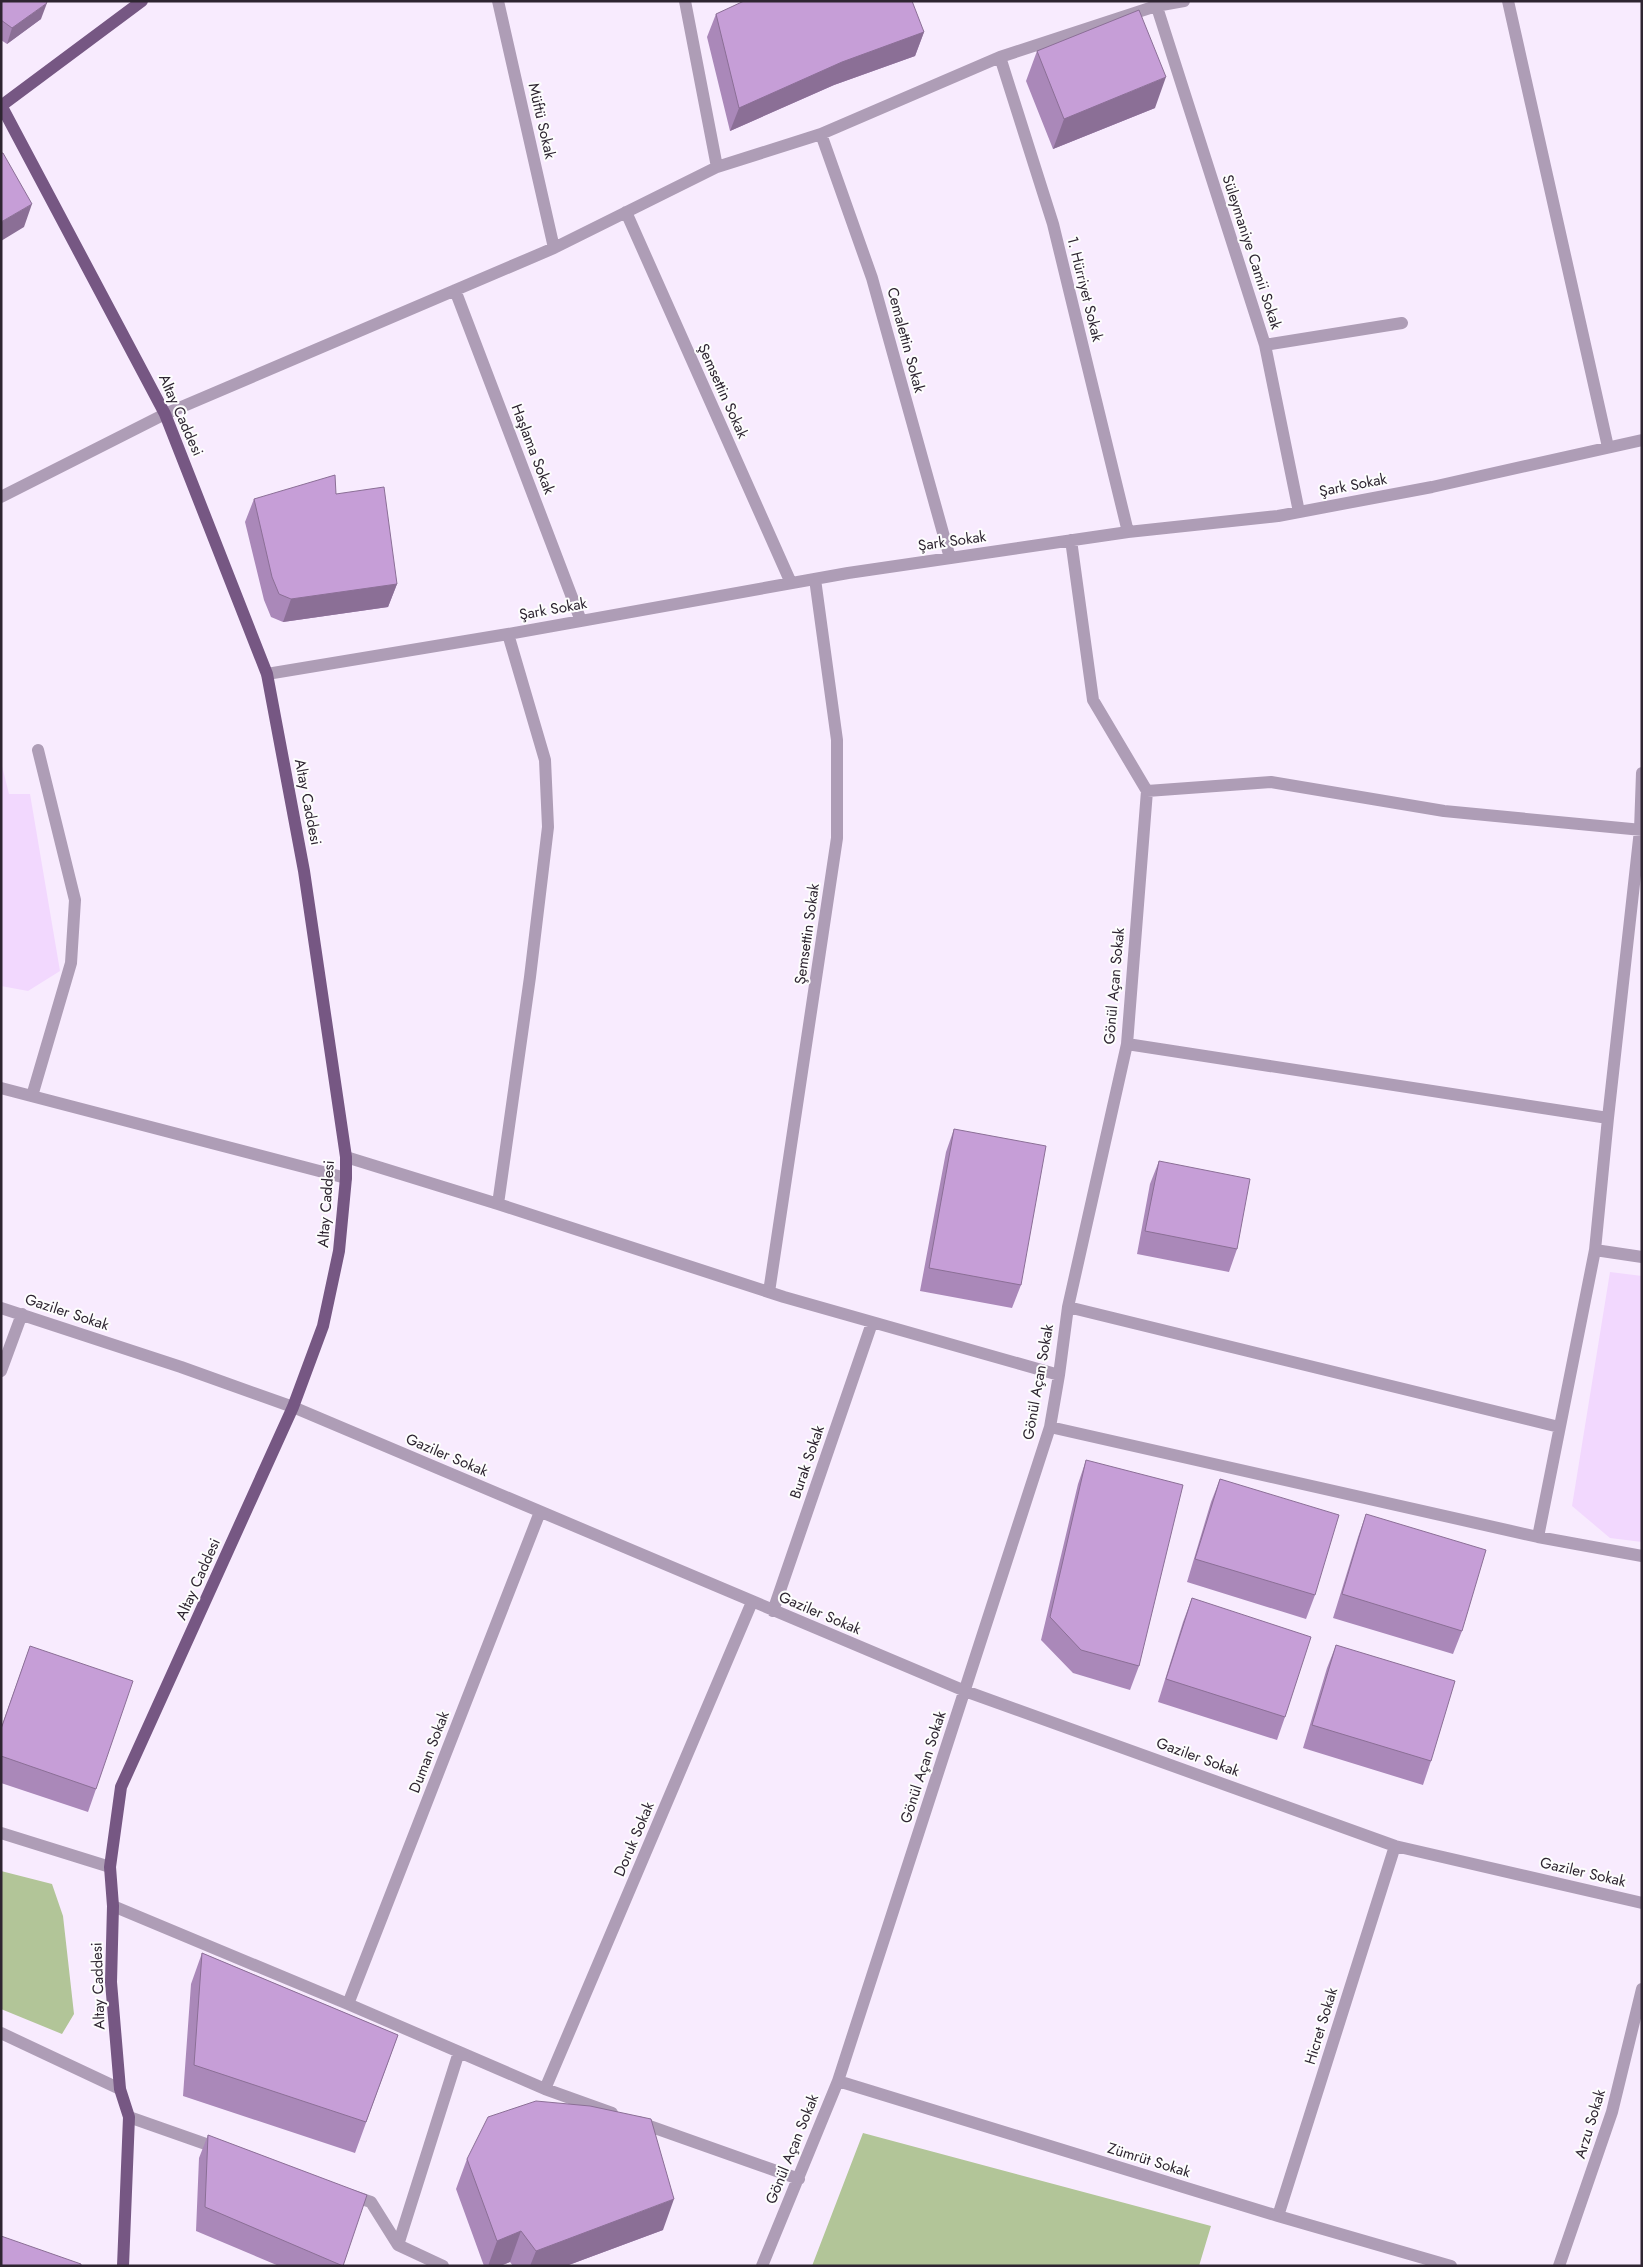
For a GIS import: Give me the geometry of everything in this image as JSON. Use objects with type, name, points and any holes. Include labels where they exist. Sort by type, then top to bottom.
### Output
[{"type":"main road","points":[[1,105],[142,1]]},
{"type":"main road","name":"Altay Caddesi","points":[[1,105],[165,414],[267,674],[304,871],[346,1157],[346,1178],[339,1251],[323,1326],[294,1407],[121,1787],[110,1867],[112,1906],[111,1982],[120,2089],[129,2117],[124,2266]]},
{"type":"street","name":"Müftü Sokak","points":[[498,1],[554,248]]},
{"type":"street","points":[[685,1],[717,167]]},
{"type":"street","points":[[1,497],[165,414],[554,248],[717,167],[821,134],[1000,56],[1156,4],[1184,1]]},
{"type":"street","points":[[1508,1],[1608,447]]},
{"type":"street","name":"Süleymaniye Camii Sokak","points":[[1156,4],[1265,344],[1299,512]]},
{"type":"street","name":"1. Hürriyet Sokak","points":[[1000,56],[1053,224],[1128,532]]},
{"type":"street","name":"Cemalettin Sokak","points":[[821,134],[872,278],[950,558]]},
{"type":"street","name":"Şemsettin Sokak","points":[[626,212],[791,583]]},
{"type":"street","name":"Haşlama Sokak","points":[[455,290],[581,621]]},
{"type":"street","points":[[1265,344],[1402,323]]},
{"type":"street","name":"Şark Sokak","points":[[267,674],[508,634],[815,579],[1128,532],[1299,512],[1432,487],[1642,440]]},
{"type":"street","points":[[1071,540],[1093,700],[1147,791],[1271,782],[1444,811],[1641,830]]},
{"type":"street","name":"Şemsettin Sokak","points":[[769,1292],[837,838],[837,740],[815,579]]},
{"type":"street","points":[[498,1204],[530,977],[548,827],[545,760],[508,634]]},
{"type":"street","points":[[32,1096],[71,964],[75,900],[38,750]]},
{"type":"street","points":[[1538,1537],[1595,1250],[1641,830],[1642,774]]},
{"type":"street","name":"Gönül Açan Sokak","points":[[762,2266],[838,2081],[1050,1427],[1068,1307],[1127,1044],[1147,791]]},
{"type":"street","points":[[1127,1044],[1608,1118]]},
{"type":"street","points":[[1,1088],[346,1178]]},
{"type":"street","points":[[346,1157],[769,1292],[1059,1375]]},
{"type":"street","points":[[1595,1250],[1642,1257]]},
{"type":"street","points":[[1068,1307],[1559,1427]]},
{"type":"street","name":"Gaziler Sokak","points":[[1,1308],[294,1407],[772,1611],[965,1691],[1395,1846],[1642,1903]]},
{"type":"street","points":[[1,1371],[22,1314]]},
{"type":"street","name":"Burak Sokak","points":[[772,1611],[872,1323]]},
{"type":"street","points":[[1050,1427],[1538,1537],[1642,1556]]},
{"type":"street","name":"Duman Sokak","points":[[348,2004],[540,1512]]},
{"type":"street","name":"Doruk Sokak","points":[[546,2090],[752,1602]]},
{"type":"street","points":[[1,1833],[110,1867]]},
{"type":"street","name":"Hicret Sokak","points":[[1278,2216],[1395,1846]]},
{"type":"street","points":[[112,1906],[348,2004],[546,2090],[799,2179]]},
{"type":"street","name":"Arzu Sokak","points":[[1559,2266],[1612,2112],[1642,1988]]},
{"type":"street","points":[[1,2033],[120,2089]]},
{"type":"street","points":[[398,2245],[459,2052]]},
{"type":"street","name":"Zümrüt Sokak","points":[[838,2081],[1278,2216],[1451,2266]]},
{"type":"street","points":[[129,2117],[231,2153]]},
{"type":"street","points":[[334,2189],[371,2202],[398,2245],[443,2266]]},
{"type":"shaded area","points":[[1,762],[9,794],[30,794],[60,971],[28,991],[1,986]]},
{"type":"shaded area","points":[[1610,1272],[1642,1276],[1642,1542],[1610,1538],[1572,1506]]},
{"type":"green space","points":[[1,1871],[52,1884],[63,1916],[74,2014],[62,2034],[1,2009]]},
{"type":"green space","points":[[863,2133],[1211,2226],[1199,2266],[812,2266]]},
{"type":"building","points":[[1,1],[46,1],[47,3],[12,28],[1,20]]},
{"type":"building","points":[[744,1],[912,1],[924,32],[842,62],[739,108],[716,14]]},
{"type":"building","points":[[1139,10],[1166,77],[1064,119],[1037,51]]},
{"type":"building","points":[[1,153],[3,153],[32,204],[1,222]]},
{"type":"building","points":[[335,475],[336,494],[384,487],[397,584],[291,599],[279,594],[272,577],[254,499]]},
{"type":"building","points":[[954,1129],[1046,1146],[1021,1285],[929,1268]]},
{"type":"building","points":[[1159,1161],[1250,1179],[1237,1249],[1145,1231]]},
{"type":"building","points":[[1086,1460],[1183,1485],[1139,1666],[1081,1650],[1050,1617]]},
{"type":"building","points":[[1220,1479],[1339,1515],[1315,1595],[1195,1559]]},
{"type":"building","points":[[1366,1514],[1486,1550],[1462,1631],[1342,1594]]},
{"type":"building","points":[[1192,1598],[1311,1637],[1285,1717],[1166,1679]]},
{"type":"building","points":[[1336,1645],[1455,1681],[1431,1761],[1312,1725]]},
{"type":"building","points":[[30,1646],[133,1681],[96,1789],[1,1756],[1,1729]]},
{"type":"building","points":[[202,1953],[398,2035],[366,2122],[194,2065]]},
{"type":"building","points":[[536,2101],[590,2106],[651,2119],[674,2199],[536,2251],[521,2231],[497,2241],[467,2159],[488,2117]]},
{"type":"building","points":[[208,2135],[367,2195],[343,2266],[205,2207]]},
{"type":"building","points":[[1,2236],[81,2264],[81,2266],[1,2266]]}]
